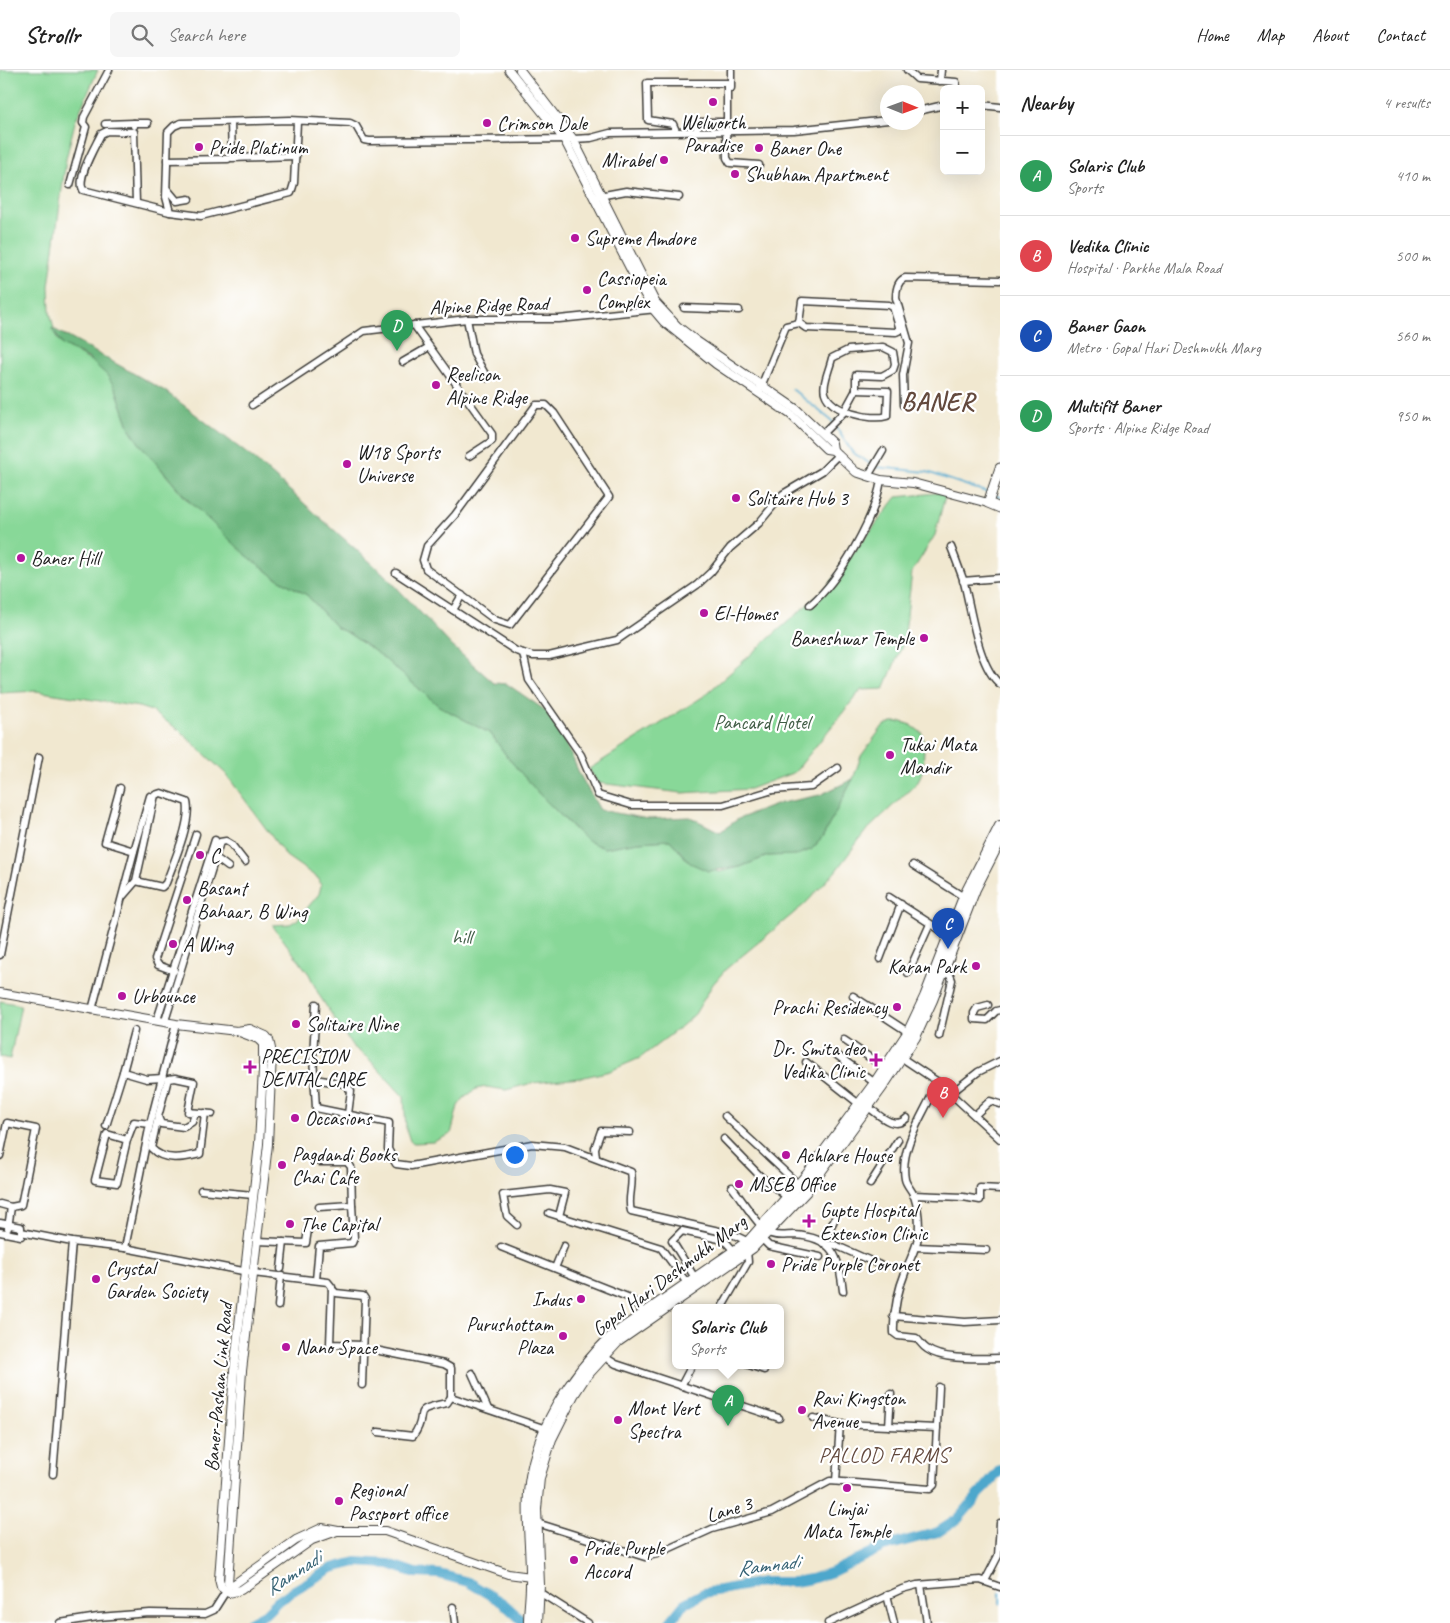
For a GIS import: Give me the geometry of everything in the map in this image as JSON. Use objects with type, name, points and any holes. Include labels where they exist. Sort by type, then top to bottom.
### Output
[{"type":"main road","points":[[1000,468],[988,502],[1000,508]]},
{"type":"main road","name":"Gopal Hari Deshmukh Marg","points":[[911,1035],[964,897],[1000,826]]},
{"type":"main road","name":"Gopal Hari Deshmukh Marg","points":[[533,1620],[539,1592],[537,1523],[539,1478],[550,1430],[579,1386],[603,1356],[626,1334],[757,1239],[810,1185],[911,1035],[943,973],[976,889],[1000,842]]},
{"type":"main road","name":"Gopal Hari Deshmukh Marg","points":[[533,1620],[529,1492],[534,1465],[566,1390],[598,1350],[622,1328],[734,1251],[757,1239],[863,1105],[885,1068],[898,1055]]},
{"type":"street","points":[[70,186],[86,127],[84,117],[109,70]]},
{"type":"street","points":[[509,70],[564,139],[599,196]]},
{"type":"street","points":[[520,70],[573,139],[599,196],[657,309],[790,414],[826,449],[835,453],[856,472],[869,473],[880,480],[913,483],[988,502]]},
{"type":"street","points":[[731,70],[726,158],[730,163],[759,165]]},
{"type":"street","points":[[907,70],[917,79],[957,84]]},
{"type":"street","points":[[940,81],[941,70]]},
{"type":"street","points":[[676,131],[673,124],[648,120],[647,83],[727,83],[727,122],[696,122],[697,130]]},
{"type":"street","points":[[985,105],[1000,107]]},
{"type":"street","points":[[925,110],[940,106]]},
{"type":"street","points":[[170,212],[166,190],[168,132],[174,126],[181,123],[289,120],[297,122],[350,123],[356,126],[364,140],[369,141],[573,139],[591,138],[610,133],[728,129],[794,130],[880,121]]},
{"type":"street","points":[[231,122],[232,158],[296,156]]},
{"type":"street","points":[[134,132],[107,131],[101,134],[83,173],[80,185],[82,190],[170,212],[200,216],[290,193],[294,183],[297,122]]},
{"type":"street","points":[[134,123],[136,203]]},
{"type":"street","points":[[105,124],[148,123]]},
{"type":"street","points":[[167,160],[228,159]]},
{"type":"street","points":[[166,190],[177,201],[189,199]]},
{"type":"street","points":[[599,196],[626,191],[679,197]]},
{"type":"street","points":[[904,405],[903,375],[909,343],[896,298],[896,291],[901,281],[906,278],[1000,280]]},
{"type":"street","points":[[760,390],[786,326],[799,323],[806,328],[896,332],[900,330],[893,307],[889,305],[802,300],[799,323]]},
{"type":"street","points":[[684,308],[740,310]]},
{"type":"street","name":"Alpine Ridge Road","points":[[252,405],[364,331],[466,319],[559,319],[657,309]]},
{"type":"street","points":[[466,319],[474,354],[487,378]]},
{"type":"street","points":[[414,325],[493,438],[492,441],[469,456]]},
{"type":"street","points":[[404,362],[429,347]]},
{"type":"street","points":[[822,434],[844,412],[856,390],[856,375],[882,376],[893,370],[894,357],[889,348],[848,350],[832,358],[824,388],[825,394],[844,412],[887,416],[888,391],[856,390]]},
{"type":"street","points":[[760,390],[796,409],[832,443],[835,453]]},
{"type":"street","points":[[536,405],[546,405],[554,413],[609,497],[510,625],[495,620],[462,595],[426,569],[423,560],[427,546],[455,515],[536,405]]},
{"type":"street","points":[[869,473],[883,451]]},
{"type":"street","points":[[396,573],[523,654],[549,656],[593,645],[606,644],[617,640],[643,624],[697,585],[711,572],[730,548],[759,523],[784,494],[822,471],[835,453]]},
{"type":"street","points":[[810,605],[842,567],[856,544],[874,506],[880,480]]},
{"type":"street","points":[[951,546],[963,581],[972,625],[985,658],[1000,684]]},
{"type":"street","points":[[963,581],[1000,578]]},
{"type":"street","points":[[453,610],[462,595]]},
{"type":"street","points":[[523,654],[529,680],[581,755],[598,794],[630,805],[723,805],[774,790],[811,786],[838,768]]},
{"type":"street","points":[[0,955],[39,757]]},
{"type":"street","points":[[120,788],[105,842],[134,851]]},
{"type":"street","points":[[123,896],[136,881],[155,795],[162,793],[187,802],[189,808],[183,834],[166,883],[162,887],[136,881]]},
{"type":"street","points":[[92,1010],[150,796]]},
{"type":"street","points":[[174,971],[158,966],[155,958],[196,834]]},
{"type":"street","points":[[161,1021],[174,971],[215,840]]},
{"type":"street","points":[[161,1021],[220,842],[226,841],[231,844],[245,862]]},
{"type":"street","points":[[216,858],[228,867]]},
{"type":"street","points":[[913,865],[964,897]]},
{"type":"street","points":[[889,896],[948,935]]},
{"type":"street","points":[[880,959],[901,904]]},
{"type":"street","points":[[908,973],[930,924]]},
{"type":"street","points":[[939,1036],[952,980],[950,975],[943,973]]},
{"type":"street","points":[[0,993],[176,1024],[237,1031],[258,1039],[266,1050]]},
{"type":"street","points":[[853,996],[911,1035]]},
{"type":"street","points":[[316,1004],[313,1056],[316,1108],[389,1123],[388,1149],[396,1164],[412,1166],[532,1144],[565,1147],[630,1172],[633,1182],[629,1203],[631,1211],[757,1239],[769,1246],[820,1257]]},
{"type":"street","points":[[988,1005],[977,1008],[974,1013],[974,1019],[987,1020],[996,1011],[1000,1010]]},
{"type":"street","points":[[125,1248],[150,1124],[176,1024]]},
{"type":"street","points":[[237,1031],[250,1029],[262,1033],[269,1040],[266,1050]]},
{"type":"street","points":[[106,1126],[134,1030]]},
{"type":"street","points":[[844,1040],[885,1068]]},
{"type":"street","name":"Baner-Pashan Link Road","points":[[228,1588],[221,1588],[219,1579],[234,1371],[249,1272],[266,1050]]},
{"type":"street","name":"Baner-Pashan Link Road","points":[[249,1272],[257,1241],[268,1144],[266,1050]]},
{"type":"street","points":[[834,1054],[875,1083]]},
{"type":"street","points":[[898,1055],[938,1082],[1000,1139]]},
{"type":"street","points":[[806,1062],[863,1105],[895,1124],[901,1124],[908,1118]]},
{"type":"street","points":[[950,1094],[978,1072],[1000,1062]]},
{"type":"street","points":[[123,1072],[147,1079],[163,1078]]},
{"type":"street","points":[[175,1078],[194,1082],[188,1112],[195,1113],[208,1114],[200,1154],[182,1158],[164,1157],[156,1154],[151,1148],[168,1079],[175,1078]]},
{"type":"street","points":[[315,1079],[345,1084],[351,1090],[348,1114]]},
{"type":"street","points":[[938,1082],[908,1146],[904,1164],[905,1181],[913,1195],[919,1229],[916,1247],[903,1277],[893,1316],[894,1333],[898,1336],[916,1338],[929,1351],[957,1357],[1000,1358]]},
{"type":"street","points":[[975,1115],[990,1101],[1000,1104]]},
{"type":"street","points":[[158,1117],[162,1124],[184,1127],[192,1122],[195,1113]]},
{"type":"street","points":[[725,1116],[799,1185]]},
{"type":"street","points":[[127,1140],[106,1134],[95,1180],[117,1184],[127,1140],[134,1122],[150,1124]]},
{"type":"street","points":[[0,1156],[7,1123],[36,1129],[21,1205],[11,1207],[0,1204]]},
{"type":"street","points":[[596,1158],[595,1148],[601,1131],[630,1132]]},
{"type":"street","points":[[724,1139],[760,1176],[788,1198]]},
{"type":"street","points":[[870,1184],[898,1140]]},
{"type":"street","points":[[316,1280],[319,1246],[352,1243],[352,1167],[347,1162],[320,1162]]},
{"type":"street","points":[[724,1304],[748,1262],[757,1239],[732,1187]]},
{"type":"street","points":[[913,1195],[964,1197],[980,1200],[980,1188],[1000,1189]]},
{"type":"street","points":[[201,1190],[254,1194]]},
{"type":"street","points":[[517,1225],[507,1216],[503,1195],[550,1190],[565,1193],[559,1216]]},
{"type":"street","points":[[318,1207],[352,1205]]},
{"type":"street","points":[[0,1223],[8,1225],[21,1227],[21,1236],[3,1233],[8,1225],[11,1207]]},
{"type":"street","points":[[549,1213],[661,1248],[691,1280]]},
{"type":"street","points":[[825,1244],[837,1214]]},
{"type":"street","points":[[257,1241],[306,1243],[309,1223]]},
{"type":"street","points":[[691,1280],[672,1241],[682,1231],[724,1240],[734,1251]]},
{"type":"street","points":[[21,1232],[72,1242],[125,1248],[249,1272],[316,1280],[331,1284],[336,1294],[364,1297],[362,1385]]},
{"type":"street","points":[[757,1239],[780,1235],[800,1236],[825,1244],[835,1245],[880,1265]]},
{"type":"street","points":[[53,1474],[72,1242]]},
{"type":"street","points":[[281,1269],[284,1242]]},
{"type":"street","points":[[825,1244],[838,1259],[843,1291]]},
{"type":"street","points":[[555,1268],[564,1246]]},
{"type":"street","points":[[501,1247],[630,1298],[645,1313]]},
{"type":"street","points":[[916,1247],[986,1250]]},
{"type":"street","points":[[278,1306],[281,1276]]},
{"type":"street","points":[[332,1289],[330,1344],[364,1345]]},
{"type":"street","points":[[893,1316],[965,1322],[1000,1320]]},
{"type":"street","points":[[378,1432],[413,1436],[425,1407],[447,1403],[451,1398],[451,1368],[444,1364],[380,1351]]},
{"type":"street","points":[[603,1356],[616,1364],[779,1418]]},
{"type":"street","points":[[681,1386],[690,1369]]},
{"type":"street","points":[[472,1373],[488,1409]]},
{"type":"street","points":[[813,1418],[840,1424],[937,1428],[939,1387]]},
{"type":"street","points":[[889,1426],[891,1394]]},
{"type":"street","points":[[451,1398],[550,1430]]},
{"type":"street","points":[[836,1481],[840,1424]]},
{"type":"street","name":"Lane 3","points":[[537,1523],[636,1555],[651,1556],[712,1529],[772,1512],[823,1484],[836,1481],[927,1490],[932,1488],[937,1428]]},
{"type":"street","points":[[987,1581],[998,1556],[1000,1523]]},
{"type":"street","points":[[60,1623],[98,1617],[150,1613],[205,1614],[214,1610],[228,1588],[309,1532],[322,1528],[338,1531],[385,1531],[508,1574],[531,1577]]},
{"type":"street","points":[[828,1623],[887,1596],[921,1585],[987,1581],[1000,1586]]},
{"type":"street","points":[[921,1585],[927,1623]]},
{"type":"street","points":[[539,1592],[588,1623]]},
{"type":"street","points":[[887,1596],[894,1623]]},
{"type":"street","points":[[453,1607],[455,1623]]},
{"type":"green space","name":"hill","points":[[0,70],[98,70],[75,122],[66,159],[49,286],[50,312],[56,337],[62,345],[98,365],[107,375],[116,389],[130,429],[139,443],[188,501],[275,577],[307,595],[337,628],[348,633],[379,654],[439,706],[491,734],[508,758],[541,796],[577,832],[604,848],[638,842],[670,840],[690,863],[719,872],[740,867],[768,856],[803,853],[812,849],[822,838],[853,779],[861,756],[883,726],[892,722],[902,722],[911,725],[922,733],[924,748],[923,769],[918,782],[865,832],[835,872],[805,904],[726,969],[713,984],[695,1014],[640,1058],[610,1071],[580,1078],[532,1083],[506,1090],[486,1087],[476,1089],[464,1098],[458,1106],[451,1134],[433,1142],[414,1143],[410,1141],[406,1129],[404,1097],[368,1058],[353,1047],[319,995],[309,974],[272,925],[290,924],[297,920],[319,894],[321,886],[319,879],[286,856],[226,774],[179,730],[151,711],[139,707],[36,691],[0,693]]},
{"type":"green space","points":[[52,328],[165,391],[254,459],[385,575],[452,646],[494,683],[507,684],[555,717],[580,775],[600,810],[648,819],[690,817],[720,832],[738,819],[781,803],[820,795],[853,779],[822,838],[812,849],[797,855],[768,856],[740,867],[708,871],[690,863],[670,840],[638,842],[604,848],[587,841],[541,796],[508,758],[491,734],[439,706],[379,654],[348,633],[337,628],[307,595],[275,577],[246,555],[189,501],[139,443],[130,429],[116,389],[107,375],[88,358],[62,345]]},
{"type":"green space","name":"Pancard Hotel","points":[[946,492],[935,535],[912,572],[904,641],[884,689],[861,690],[795,772],[750,789],[682,793],[598,783],[589,769],[704,696],[826,588],[897,497]]},
{"type":"green space","points":[[0,1001],[21,1005],[10,1059],[0,1057]]},
{"type":"waterway","points":[[792,389],[832,421],[852,452],[872,465]]},
{"type":"waterway","points":[[876,467],[927,472],[989,493]]},
{"type":"waterway","points":[[994,495],[1000,497]]},
{"type":"waterway","name":"Ramnadi","points":[[669,1623],[685,1603],[704,1593],[763,1582],[794,1582],[811,1579],[832,1572],[883,1547],[938,1532],[958,1519],[1000,1470]]},
{"type":"waterway","name":"Ramnadi","points":[[248,1623],[265,1614],[278,1601],[291,1592],[332,1568],[356,1562],[389,1564],[415,1573],[439,1574],[468,1582],[503,1603],[525,1623]]},
{"type":"waterway","points":[[1000,1593],[1000,1605]]},
{"type":"place","name":"Welworth Paradise","points":[[713,102]]},
{"type":"place","name":"Crimson Dale","points":[[487,123]]},
{"type":"place","name":"Pride Platinum","points":[[199,147]]},
{"type":"place","name":"Baner One","points":[[759,148]]},
{"type":"place","name":"Mirabel","points":[[664,160]]},
{"type":"place","name":"Shubham Apartment","points":[[735,174]]},
{"type":"place","name":"Supreme Amdore","points":[[575,238]]},
{"type":"place","name":"Cassiopeia Complex","points":[[587,290]]},
{"type":"place","name":"Multifit Baner","points":[[397,351]]},
{"type":"place","name":"Reelicon Alpine Ridge","points":[[436,385]]},
{"type":"place","name":"W18 Sports Universe","points":[[347,464]]},
{"type":"place","name":"Solitaire Hub 3","points":[[736,498]]},
{"type":"place","name":"Baner Hill","points":[[21,558]]},
{"type":"place","name":"El-Homes","points":[[704,613]]},
{"type":"place","name":"Baneshwar Temple","points":[[924,638]]},
{"type":"place","name":"Tukai Mata Mandir","points":[[890,755]]},
{"type":"place","name":"C","points":[[200,855]]},
{"type":"place","name":"Basant Bahaar, B Wing","points":[[187,900]]},
{"type":"place","name":"A Wing","points":[[173,944]]},
{"type":"place","name":"Baner Gaon","points":[[948,949]]},
{"type":"place","name":"Karan Park","points":[[976,966]]},
{"type":"place","name":"Urbounce","points":[[122,996]]},
{"type":"place","name":"Prachi Residency","points":[[897,1007]]},
{"type":"place","name":"Solitaire Nine","points":[[296,1024]]},
{"type":"place","name":"Dr. Smita deo Vedika Clinic","points":[[876,1060]]},
{"type":"place","name":"PRECISION DENTAL CARE","points":[[250,1067]]},
{"type":"place","name":"Occasions","points":[[295,1118]]},
{"type":"place","name":"Vedika Clinic","points":[[943,1118]]},
{"type":"place","name":"Achlare House","points":[[786,1155]]},
{"type":"place","name":"Pagdandi Books Chai Cafe","points":[[282,1165]]},
{"type":"place","name":"MSEB Office","points":[[739,1184]]},
{"type":"place","name":"Gupte Hospital Extension Clinic","points":[[809,1221]]},
{"type":"place","name":"The Capital","points":[[290,1224]]},
{"type":"place","name":"Pride Purple Coronet","points":[[771,1264]]},
{"type":"place","name":"Crystal Garden Society","points":[[96,1279]]},
{"type":"place","name":"Indus","points":[[581,1299]]},
{"type":"place","name":"Purushottam Plaza","points":[[563,1336]]},
{"type":"place","name":"Nano Space","points":[[286,1347]]},
{"type":"place","name":"Ravi Kingston Avenue","points":[[802,1410]]},
{"type":"place","name":"Mont Vert Spectra","points":[[618,1420]]},
{"type":"place","name":"Solaris Club","points":[[728,1426]]},
{"type":"place","name":"Limjai Mata Temple","points":[[847,1488]]},
{"type":"place","name":"Regional Passport office","points":[[339,1501]]},
{"type":"place","name":"Pride Purple Accord","points":[[574,1560]]},
{"type":"district","name":"BANER","points":[[938,401]]},
{"type":"district","name":"PALLOD FARMS","points":[[884,1455]]}]
